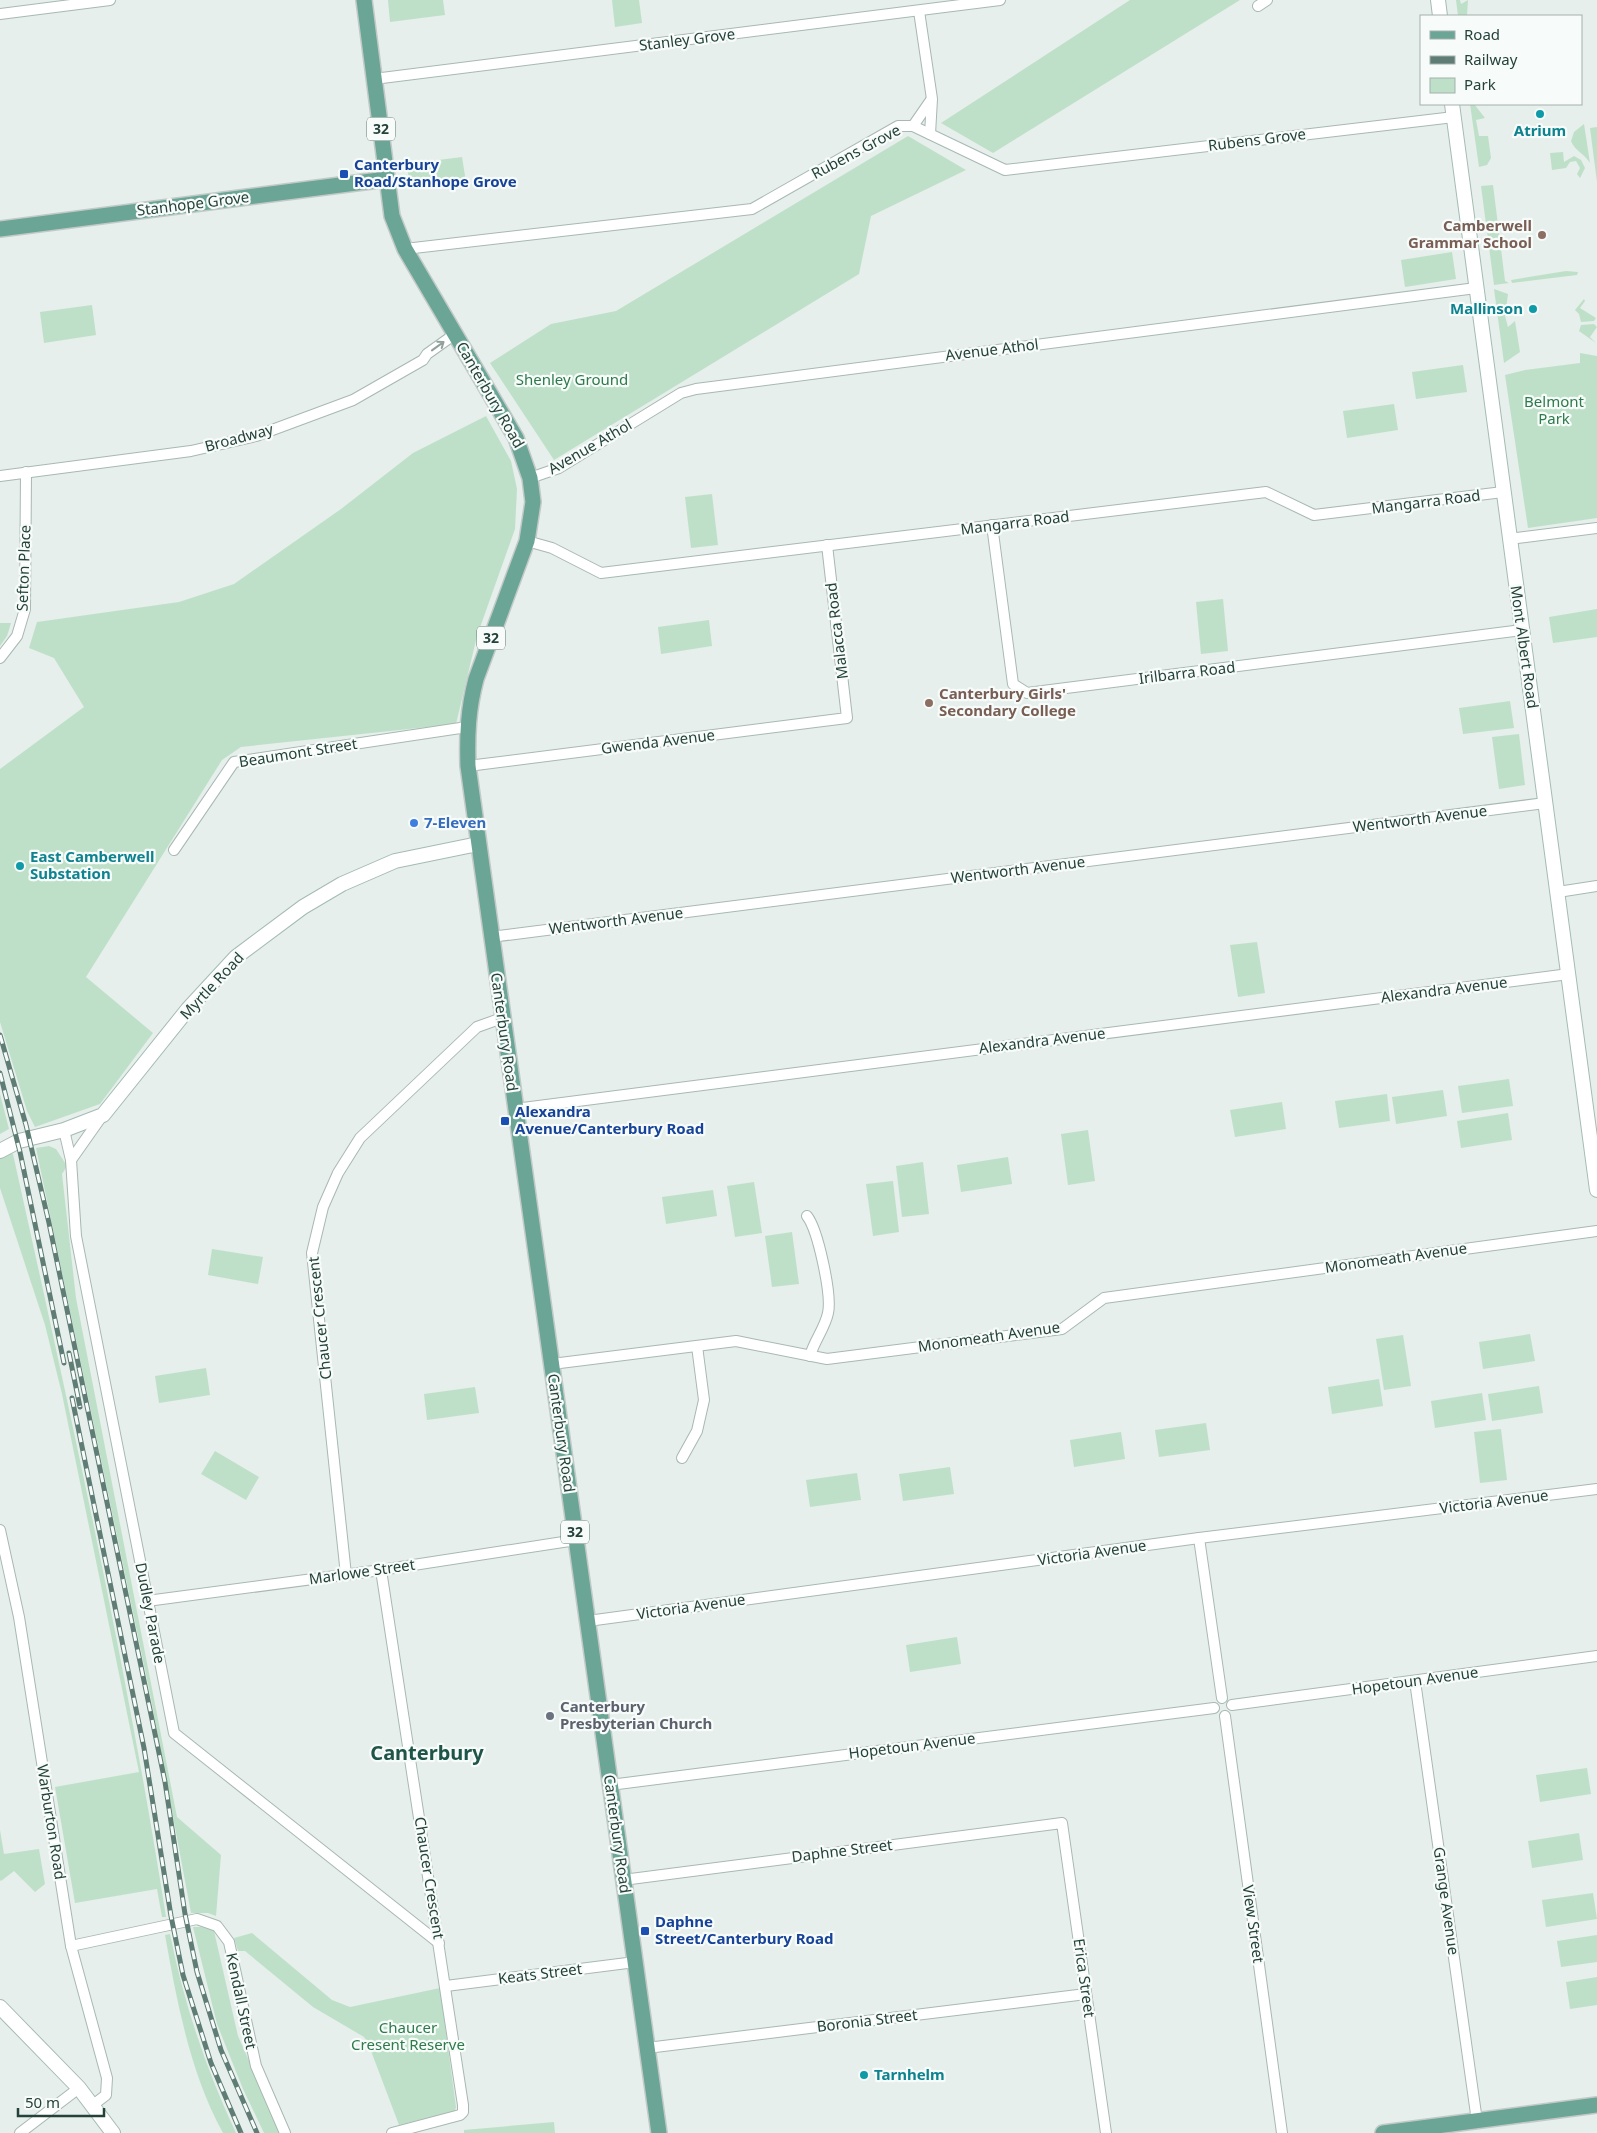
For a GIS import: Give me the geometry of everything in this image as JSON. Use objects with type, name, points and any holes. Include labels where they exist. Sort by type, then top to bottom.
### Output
[{"type":"main road","name":"Canterbury Road","points":[[364,0],[392,216],[405,249],[516,438],[530,478],[533,502],[527,541],[476,679],[467,727],[468,766],[659,2133]]},
{"type":"main road","points":[[1438,0],[1440,15]]},
{"type":"main road","name":"Mont Albert Road","points":[[1453,111],[1597,1190]]},
{"type":"main road","name":"Stanhope Grove","points":[[0,229],[387,179]]},
{"type":"main road","name":"Myrtle Road","points":[[103,1115],[188,1009],[236,957],[303,907],[342,884],[395,861],[478,844]]},
{"type":"main road","points":[[0,1151],[19,1141],[64,1130],[103,1115]]},
{"type":"main road","points":[[0,2007],[79,2088],[113,2133]]},
{"type":"main road","points":[[1384,2133],[1597,2105]]},
{"type":"street","points":[[0,14],[110,0]]},
{"type":"street","name":"Stanley Grove","points":[[374,79],[1000,0]]},
{"type":"street","points":[[919,11],[932,99],[930,134]]},
{"type":"street","points":[[913,126],[932,99]]},
{"type":"street","name":"Rubens Grove","points":[[405,249],[752,209],[898,126],[913,126],[1004,170],[1453,111]]},
{"type":"street","name":"Avenue Athol","points":[[530,478],[559,468],[681,393],[696,389],[1476,288]]},
{"type":"street","name":"Broadway","points":[[0,476],[191,451],[256,436],[353,400],[424,360],[427,354],[455,334]]},
{"type":"street","name":"Sefton Place","points":[[0,658],[17,636],[25,609],[26,472]]},
{"type":"street","name":"Mangarra Road","points":[[527,541],[552,548],[601,573],[1266,492],[1314,515],[1503,492]]},
{"type":"street","name":"Irilbarra Road","points":[[992,525],[1013,684],[1027,693],[1522,630]]},
{"type":"street","points":[[1510,539],[1597,528]]},
{"type":"street","name":"Malacca Road","points":[[826,545],[848,718]]},
{"type":"street","name":"Gwenda Avenue","points":[[468,766],[848,718]]},
{"type":"street","name":"Beaumont Street","points":[[174,850],[234,762],[467,727]]},
{"type":"street","name":"Wentworth Avenue","points":[[491,937],[1545,803]]},
{"type":"street","points":[[1558,892],[1597,886]]},
{"type":"street","name":"Alexandra Avenue","points":[[515,1109],[1569,974]]},
{"type":"street","name":"Chaucer Crescent","points":[[346,1575],[312,1253],[322,1207],[338,1173],[360,1138],[478,1027],[502,1018]]},
{"type":"street","points":[[71,1160],[103,1115]]},
{"type":"street","name":"Dudley Parade","points":[[64,1130],[71,1160],[76,1236],[174,1733],[439,1943]]},
{"type":"street","points":[[807,1216],[816,1231],[828,1306],[826,1321],[810,1356]]},
{"type":"street","name":"Monomeath Avenue","points":[[552,1364],[736,1341],[827,1359],[1062,1329],[1104,1298],[1597,1231]]},
{"type":"street","points":[[682,1458],[697,1431],[704,1400],[697,1346]]},
{"type":"street","name":"Victoria Avenue","points":[[588,1621],[1198,1538],[1597,1489]]},
{"type":"street","name":"Warburton Road","points":[[0,1530],[19,1617],[70,1946],[107,2078],[106,2095],[93,2105]]},
{"type":"street","points":[[1198,1538],[1222,1698]]},
{"type":"street","name":"Marlowe Street","points":[[147,1601],[346,1575],[576,1540]]},
{"type":"street","name":"Chaucer Crescent","points":[[381,1570],[446,1986],[463,2112],[460,2115],[392,2133]]},
{"type":"street","name":"Hopetoun Avenue","points":[[1232,1705],[1597,1656]]},
{"type":"street","name":"Grange Avenue","points":[[1415,1681],[1477,2121]]},
{"type":"street","points":[[1222,1698],[1229,1699],[1232,1705],[1230,1713],[1225,1716],[1218,1714],[1214,1708],[1215,1702],[1222,1698]]},
{"type":"street","name":"Hopetoun Avenue","points":[[610,1785],[1214,1708]]},
{"type":"street","name":"View Street","points":[[1225,1716],[1282,2133]]},
{"type":"street","name":"Daphne Street","points":[[623,1880],[1062,1823]]},
{"type":"street","name":"Erica Street","points":[[1062,1823],[1106,2133]]},
{"type":"street","name":"Kendall Street","points":[[70,1946],[197,1919],[217,1926],[228,1942],[256,2066],[286,2133]]},
{"type":"street","name":"Keats Street","points":[[446,1986],[635,1962]]},
{"type":"street","name":"Boronia Street","points":[[647,2048],[1086,1994]]},
{"type":"street","points":[[20,2133],[79,2088]]},
{"type":"green space","points":[[388,0],[443,0],[445,15],[390,22]]},
{"type":"green space","points":[[612,0],[639,0],[642,23],[615,27]]},
{"type":"green space","points":[[1130,0],[1240,0],[993,153],[941,123]]},
{"type":"green space","points":[[1456,0],[1460,0],[1461,4],[1468,0],[1467,15],[1458,15]]},
{"type":"green space","points":[[1470,105],[1475,105],[1485,118],[1476,120],[1479,136],[1488,136],[1491,158],[1487,165],[1479,167]]},
{"type":"green space","points":[[1584,124],[1590,163],[1571,141],[1574,132]]},
{"type":"green space","points":[[1597,127],[1597,182],[1590,128]]},
{"type":"green space","name":"Shenley Ground","points":[[908,136],[966,170],[871,216],[859,274],[554,460],[490,363],[551,324],[616,311]]},
{"type":"green space","points":[[1563,152],[1564,162],[1574,156],[1581,160],[1585,168],[1580,178],[1577,174],[1580,168],[1576,161],[1570,162],[1566,168],[1552,170],[1550,153]]},
{"type":"green space","points":[[462,157],[466,182],[410,189],[407,164]]},
{"type":"green space","points":[[1493,185],[1505,281],[1509,283],[1494,285],[1481,186]]},
{"type":"green space","points":[[1452,252],[1456,279],[1405,287],[1401,260]]},
{"type":"green space","points":[[1566,271],[1578,272],[1577,275],[1512,283],[1511,280]]},
{"type":"green space","points":[[1494,289],[1508,294],[1505,316],[1508,327],[1515,321],[1520,352],[1504,363]]},
{"type":"green space","points":[[1584,299],[1585,301],[1580,308],[1596,318],[1594,321],[1581,322],[1579,314],[1575,310]]},
{"type":"green space","points":[[92,305],[96,335],[44,343],[40,312]]},
{"type":"green space","points":[[1594,324],[1597,327],[1590,337],[1596,343],[1579,331],[1581,325]]},
{"type":"green space","name":"Belmont Park","points":[[1580,353],[1597,356],[1597,518],[1528,528],[1505,375],[1525,370],[1580,363]]},
{"type":"green space","points":[[1463,365],[1467,392],[1416,399],[1412,372]]},
{"type":"green space","points":[[1394,404],[1398,430],[1347,438],[1343,411]]},
{"type":"green space","points":[[486,416],[511,461],[517,489],[515,529],[477,636],[456,724],[241,747],[222,760],[86,977],[153,1033],[100,1104],[35,1127],[27,1111],[0,1022],[0,769],[84,707],[54,658],[29,648],[37,622],[179,602],[234,584],[341,509],[413,453]]},
{"type":"green space","points":[[712,494],[718,545],[691,548],[685,497]]},
{"type":"green space","points":[[1223,599],[1228,651],[1201,654],[1196,602]]},
{"type":"green space","points":[[1597,609],[1597,637],[1553,643],[1549,617]]},
{"type":"green space","points":[[709,620],[712,646],[661,654],[658,627]]},
{"type":"green space","points":[[0,623],[11,623],[7,636],[0,646]]},
{"type":"green space","points":[[1510,701],[1514,728],[1463,734],[1459,708]]},
{"type":"green space","points":[[1519,734],[1525,785],[1499,789],[1492,737]]},
{"type":"green space","points":[[1257,942],[1265,993],[1238,997],[1230,945]]},
{"type":"green space","points":[[1509,1079],[1513,1106],[1462,1113],[1458,1086]]},
{"type":"green space","points":[[1443,1090],[1447,1116],[1396,1124],[1392,1097]]},
{"type":"green space","points":[[0,1094],[9,1129],[0,1134]]},
{"type":"green space","points":[[1387,1094],[1390,1121],[1339,1128],[1335,1101]]},
{"type":"green space","points":[[1282,1102],[1286,1129],[1235,1137],[1230,1110]]},
{"type":"green space","points":[[1508,1113],[1512,1140],[1461,1148],[1457,1121]]},
{"type":"green space","points":[[1088,1130],[1095,1181],[1068,1185],[1061,1134]]},
{"type":"green space","points":[[49,1146],[56,1149],[67,1166],[62,1174],[76,1298],[177,1817],[221,1855],[216,1916],[208,1913],[191,1913],[151,1699],[36,1148]]},
{"type":"green space","points":[[7,1154],[13,1154],[96,1534],[133,1725],[166,1917],[162,1917],[157,1889],[75,1903],[55,1787],[139,1772],[62,1394],[45,1325],[0,1188],[0,1158]]},
{"type":"green space","points":[[1008,1157],[1012,1184],[961,1192],[957,1165]]},
{"type":"green space","points":[[923,1162],[929,1214],[902,1217],[896,1166]]},
{"type":"green space","points":[[893,1181],[899,1232],[873,1236],[866,1184]]},
{"type":"green space","points":[[754,1182],[762,1233],[735,1237],[727,1186]]},
{"type":"green space","points":[[713,1190],[717,1216],[666,1224],[662,1197]]},
{"type":"green space","points":[[792,1232],[799,1284],[772,1287],[765,1236]]},
{"type":"green space","points":[[212,1249],[263,1257],[258,1284],[208,1275]]},
{"type":"green space","points":[[1530,1334],[1535,1361],[1483,1369],[1479,1342]]},
{"type":"green space","points":[[1403,1335],[1411,1386],[1384,1390],[1376,1339]]},
{"type":"green space","points":[[206,1368],[210,1395],[159,1403],[155,1376]]},
{"type":"green space","points":[[1379,1379],[1383,1406],[1332,1414],[1328,1387]]},
{"type":"green space","points":[[1539,1386],[1543,1413],[1492,1421],[1488,1394]]},
{"type":"green space","points":[[475,1387],[479,1413],[427,1420],[424,1394]]},
{"type":"green space","points":[[1482,1393],[1486,1420],[1435,1428],[1431,1401]]},
{"type":"green space","points":[[1206,1423],[1210,1450],[1159,1457],[1155,1430]]},
{"type":"green space","points":[[1501,1429],[1507,1480],[1480,1483],[1474,1432]]},
{"type":"green space","points":[[1121,1432],[1125,1459],[1074,1467],[1070,1440]]},
{"type":"green space","points":[[215,1451],[259,1477],[246,1500],[201,1474]]},
{"type":"green space","points":[[950,1467],[954,1494],[903,1501],[899,1474]]},
{"type":"green space","points":[[857,1473],[861,1500],[810,1507],[806,1480]]},
{"type":"green space","points":[[957,1637],[961,1664],[910,1672],[906,1645]]},
{"type":"green space","points":[[1587,1768],[1591,1794],[1540,1802],[1536,1775]]},
{"type":"green space","points":[[0,1830],[4,1854],[39,1849],[45,1884],[35,1892],[14,1871],[0,1880]]},
{"type":"green space","points":[[1579,1833],[1583,1860],[1532,1868],[1528,1841]]},
{"type":"green space","points":[[1593,1893],[1597,1919],[1546,1927],[1542,1900]]},
{"type":"green space","points":[[193,1927],[214,1931],[238,2036],[281,2133],[264,2133],[243,2089],[217,2024]]},
{"type":"green space","name":"Chaucer Cresent Reserve","points":[[252,1933],[332,2000],[350,2007],[440,1988],[455,2111],[399,2125],[364,2037],[313,2007],[245,1951],[238,1951],[234,1938]]},
{"type":"green space","points":[[170,1934],[182,1986],[197,2036],[215,2085],[236,2133],[223,2133],[193,2062],[180,2011],[165,1935]]},
{"type":"green space","points":[[1597,1935],[1597,1962],[1561,1967],[1557,1941]]},
{"type":"green space","points":[[1597,1977],[1597,2005],[1570,2009],[1566,1982]]},
{"type":"green space","points":[[554,2122],[555,2133],[464,2133],[464,2130]]},
{"type":"railway","points":[[0,1035],[26,1125],[49,1223],[165,1782],[185,1914],[197,1972],[221,2050],[257,2133]]},
{"type":"railway","points":[[0,1073],[20,1152],[64,1363]]},
{"type":"railway","points":[[69,1353],[80,1407]]},
{"type":"railway","points":[[72,1398],[144,1748],[171,1916],[183,1975],[211,2063],[241,2133]]},
{"type":"place","name":"Atrium","points":[[1540,114]]},
{"type":"place","name":"Canterbury Road/Stanhope Grove","points":[[344,174]]},
{"type":"place","name":"Camberwell Grammar School","points":[[1542,235]]},
{"type":"place","name":"Mallinson","points":[[1533,309]]},
{"type":"place","name":"Canterbury Girls' Secondary College","points":[[929,703]]},
{"type":"place","name":"7-Eleven","points":[[414,823]]},
{"type":"place","name":"East Camberwell Substation","points":[[20,866]]},
{"type":"place","name":"Alexandra Avenue/Canterbury Road","points":[[505,1121]]},
{"type":"place","name":"Canterbury Presbyterian Church","points":[[550,1716]]},
{"type":"place","name":"Daphne Street/Canterbury Road","points":[[645,1931]]},
{"type":"place","name":"Tarnhelm","points":[[864,2075]]},
{"type":"district","name":"Canterbury","points":[[427,1753]]}]
